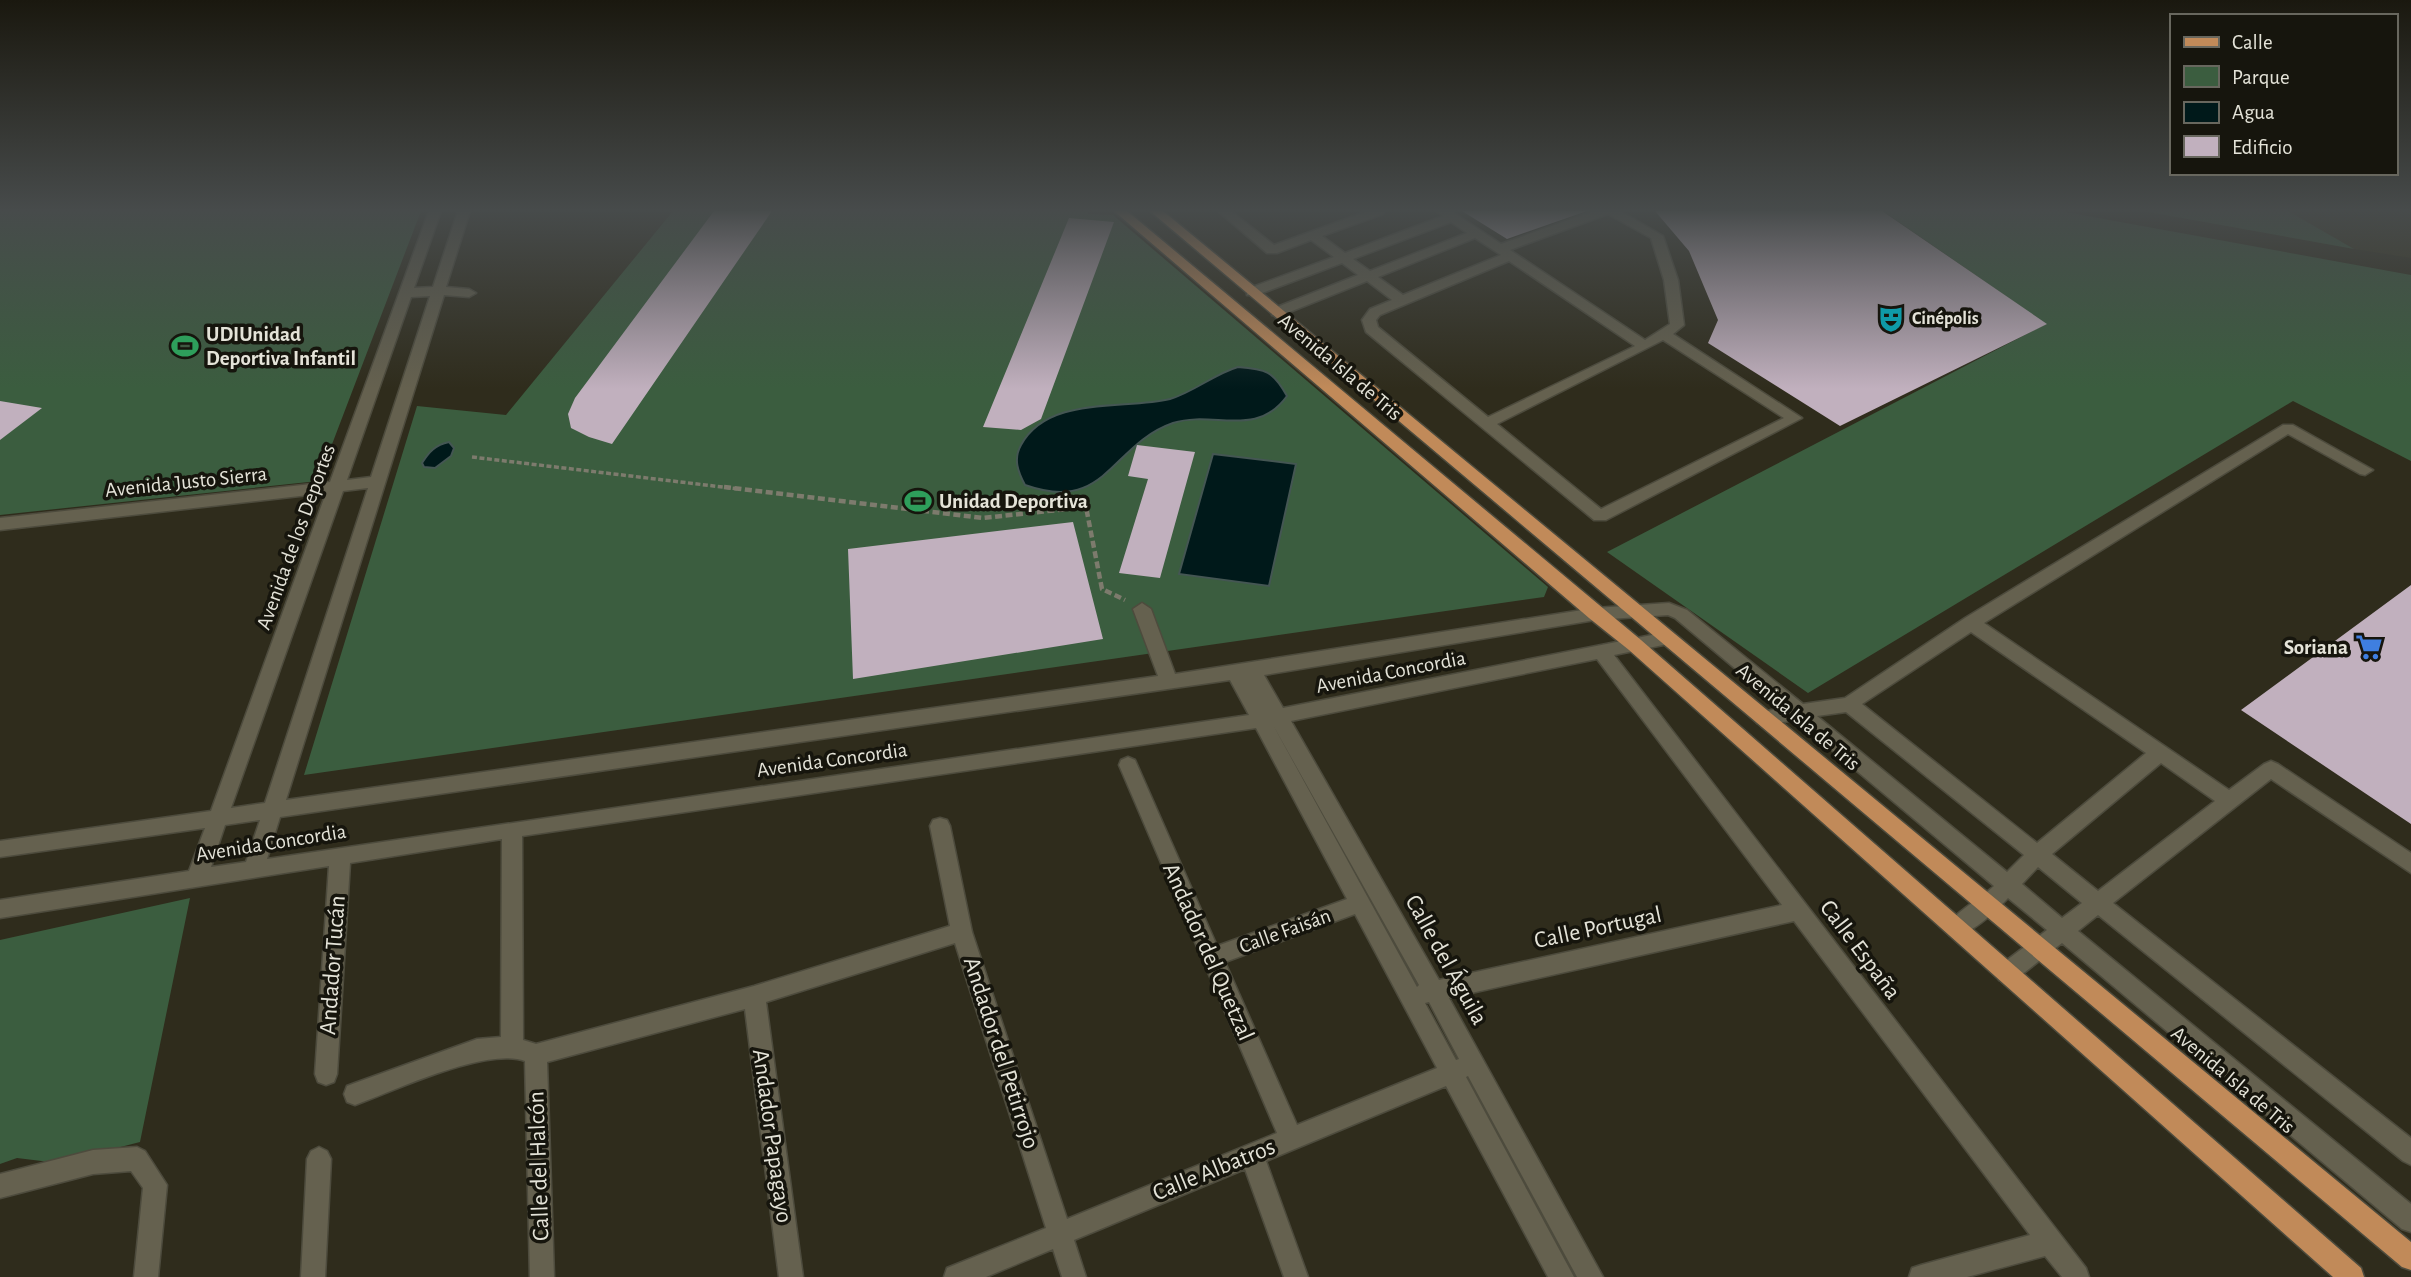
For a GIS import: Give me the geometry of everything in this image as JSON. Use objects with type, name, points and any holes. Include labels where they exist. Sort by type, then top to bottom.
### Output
[{"type":"main road","name":"Avenida Isla de Tris","points":[[1190,271],[1635,645],[2352,1277]]},
{"type":"main road","name":"Avenida Isla de Tris","points":[[1227,271],[2411,1258]]},
{"type":"street","name":"Avenida de los Deportes","points":[[197,877],[414,271]]},
{"type":"street","points":[[254,869],[445,271]]},
{"type":"street","points":[[1252,292],[1310,271]]},
{"type":"street","points":[[1361,271],[1401,300]]},
{"type":"street","points":[[1277,312],[1382,271]]},
{"type":"street","points":[[1465,271],[1375,313],[1369,320],[1371,329],[1600,516],[1795,418],[1663,334]]},
{"type":"street","points":[[1533,271],[1646,346]]},
{"type":"street","points":[[1485,424],[1646,346],[1677,325],[1668,271]]},
{"type":"street","points":[[406,293],[439,290],[469,293]]},
{"type":"street","points":[[1764,718],[1849,704],[1971,623],[2288,428],[2365,470]]},
{"type":"street","name":"Avenida Justo Sierra","points":[[0,524],[376,482]]},
{"type":"street","points":[[1142,608],[1169,681]]},
{"type":"street","name":"Avenida Concordia","points":[[0,849],[1243,671],[1595,614],[1659,608],[1681,614],[2289,1120],[2410,1217]]},
{"type":"street","points":[[1971,623],[2230,801]]},
{"type":"street","name":"Avenida Concordia","points":[[0,909],[512,829],[1270,719],[1667,638]]},
{"type":"street","name":"Calle España","points":[[1602,653],[2077,1277]]},
{"type":"street","name":"Calle del Águila","points":[[1243,671],[1434,991],[1462,1068],[1562,1277]]},
{"type":"street","points":[[1849,704],[2411,1153]]},
{"type":"street","name":"Calle del Águila","points":[[1270,719],[1360,903],[1411,995],[1462,1068],[1591,1277]]},
{"type":"street","points":[[1956,928],[1988,905],[2038,855],[2160,753]]},
{"type":"street","name":"Andador del Quetzal","points":[[1128,765],[1291,1139]]},
{"type":"street","points":[[2007,973],[2271,769],[2411,864]]},
{"type":"street","name":"Andador del Petirrojo","points":[[940,826],[962,932],[1074,1277]]},
{"type":"street","points":[[512,829],[512,1046]]},
{"type":"street","name":"Andador Tucán","points":[[326,1074],[340,856]]},
{"type":"street","name":"Calle Faisán","points":[[1210,958],[1360,903]]},
{"type":"street","name":"Calle Portugal","points":[[1411,995],[1796,911]]},
{"type":"street","points":[[355,1094],[477,1049],[512,1046],[536,1055],[754,996],[962,932]]},
{"type":"street","name":"Andador Papagayo","points":[[754,996],[791,1277]]},
{"type":"street","name":"Calle del Halcón","points":[[536,1055],[542,1277]]},
{"type":"street","name":"Calle Albatros","points":[[956,1277],[1462,1068]]},
{"type":"street","points":[[2271,1141],[2289,1120]]},
{"type":"street","points":[[1252,1155],[1296,1277]]},
{"type":"street","points":[[0,1186],[93,1162],[137,1159],[155,1185],[146,1277]]},
{"type":"street","points":[[313,1277],[318,1159]]},
{"type":"street","points":[[1921,1277],[2050,1242]]},
{"type":"path","points":[[472,457],[984,518],[1086,507],[1102,589],[1142,608]]},
{"type":"green space","name":"UDIUnidad Deportiva Infantil","points":[[0,271],[398,271],[318,481],[0,515]]},
{"type":"green space","name":"Unidad Deportiva","points":[[624,271],[1178,271],[1548,587],[1544,597],[304,775],[417,406],[506,415]]},
{"type":"green space","points":[[1969,271],[2387,271],[2411,275],[2411,461],[2293,401],[1808,693],[1607,552],[2046,324]]},
{"type":"green space","points":[[190,898],[140,1142],[58,1163],[17,1158],[0,1164],[0,940]]},
{"type":"water","points":[[1238,367],[1268,373],[1287,396],[1275,409],[1262,417],[1234,421],[1204,419],[1173,423],[1152,433],[1091,484],[1074,491],[1052,492],[1025,485],[1017,465],[1017,455],[1033,429],[1049,418],[1089,407],[1170,399]]},
{"type":"water","points":[[449,442],[454,448],[451,456],[435,468],[424,467],[422,463],[430,452]]},
{"type":"water","points":[[1213,454],[1296,464],[1269,586],[1179,574]]},
{"type":"building","points":[[670,271],[731,271],[612,444],[571,428],[568,414],[575,398]]},
{"type":"building","points":[[1047,271],[1096,271],[1041,419],[1021,430],[983,427]]},
{"type":"building","points":[[1697,271],[1969,271],[2047,324],[1840,426],[1708,343],[1718,320]]},
{"type":"building","points":[[0,401],[42,408],[0,440]]},
{"type":"building","points":[[1137,445],[1195,452],[1160,578],[1119,573],[1148,479],[1128,476]]},
{"type":"building","points":[[1073,522],[1103,639],[853,679],[848,549]]},
{"type":"building","name":"Soriana","points":[[2411,585],[2411,824],[2241,710]]},
{"type":"place","name":"Cinépolis","points":[[1891,319]]},
{"type":"place","name":"UDIUnidad Deportiva Infantil","points":[[185,346]]},
{"type":"place","name":"Unidad Deportiva","points":[[918,501]]},
{"type":"place","name":"Soriana","points":[[2369,647]]}]
